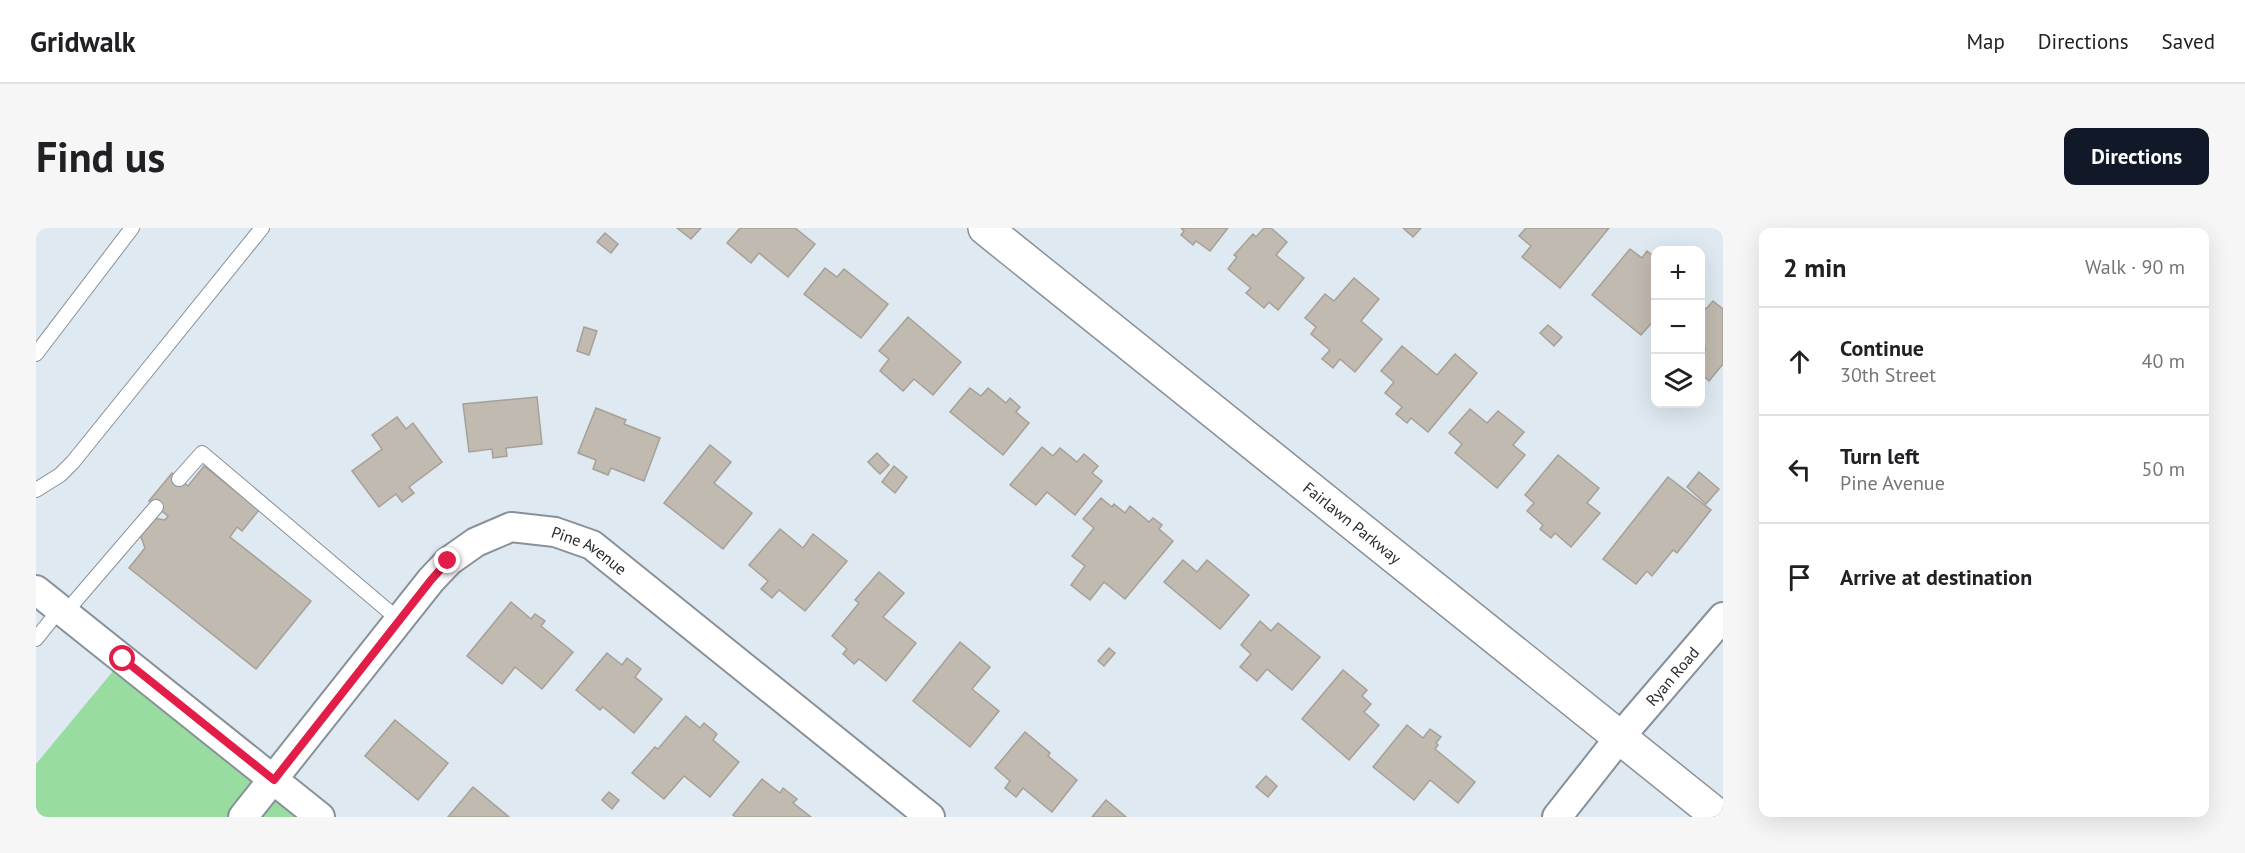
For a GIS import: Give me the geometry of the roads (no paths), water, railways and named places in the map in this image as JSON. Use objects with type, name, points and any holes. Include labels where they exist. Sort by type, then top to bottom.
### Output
[{"type":"street","name":"Fairlawn Parkway","points":[[985,228],[1719,817]]},
{"type":"street","name":"Pine Avenue","points":[[243,817],[448,561],[476,542],[511,527],[555,532],[592,545],[930,817]]},
{"type":"street","points":[[36,590],[320,817]]},
{"type":"street","name":"Ryan Road","points":[[1557,817],[1620,737],[1723,617]]},
{"type":"lane","points":[[36,354],[132,228]]},
{"type":"lane","points":[[36,490],[60,475],[73,462],[262,228]]},
{"type":"lane","points":[[179,479],[202,453],[399,620]]},
{"type":"lane","points":[[36,639],[156,507]]}]
